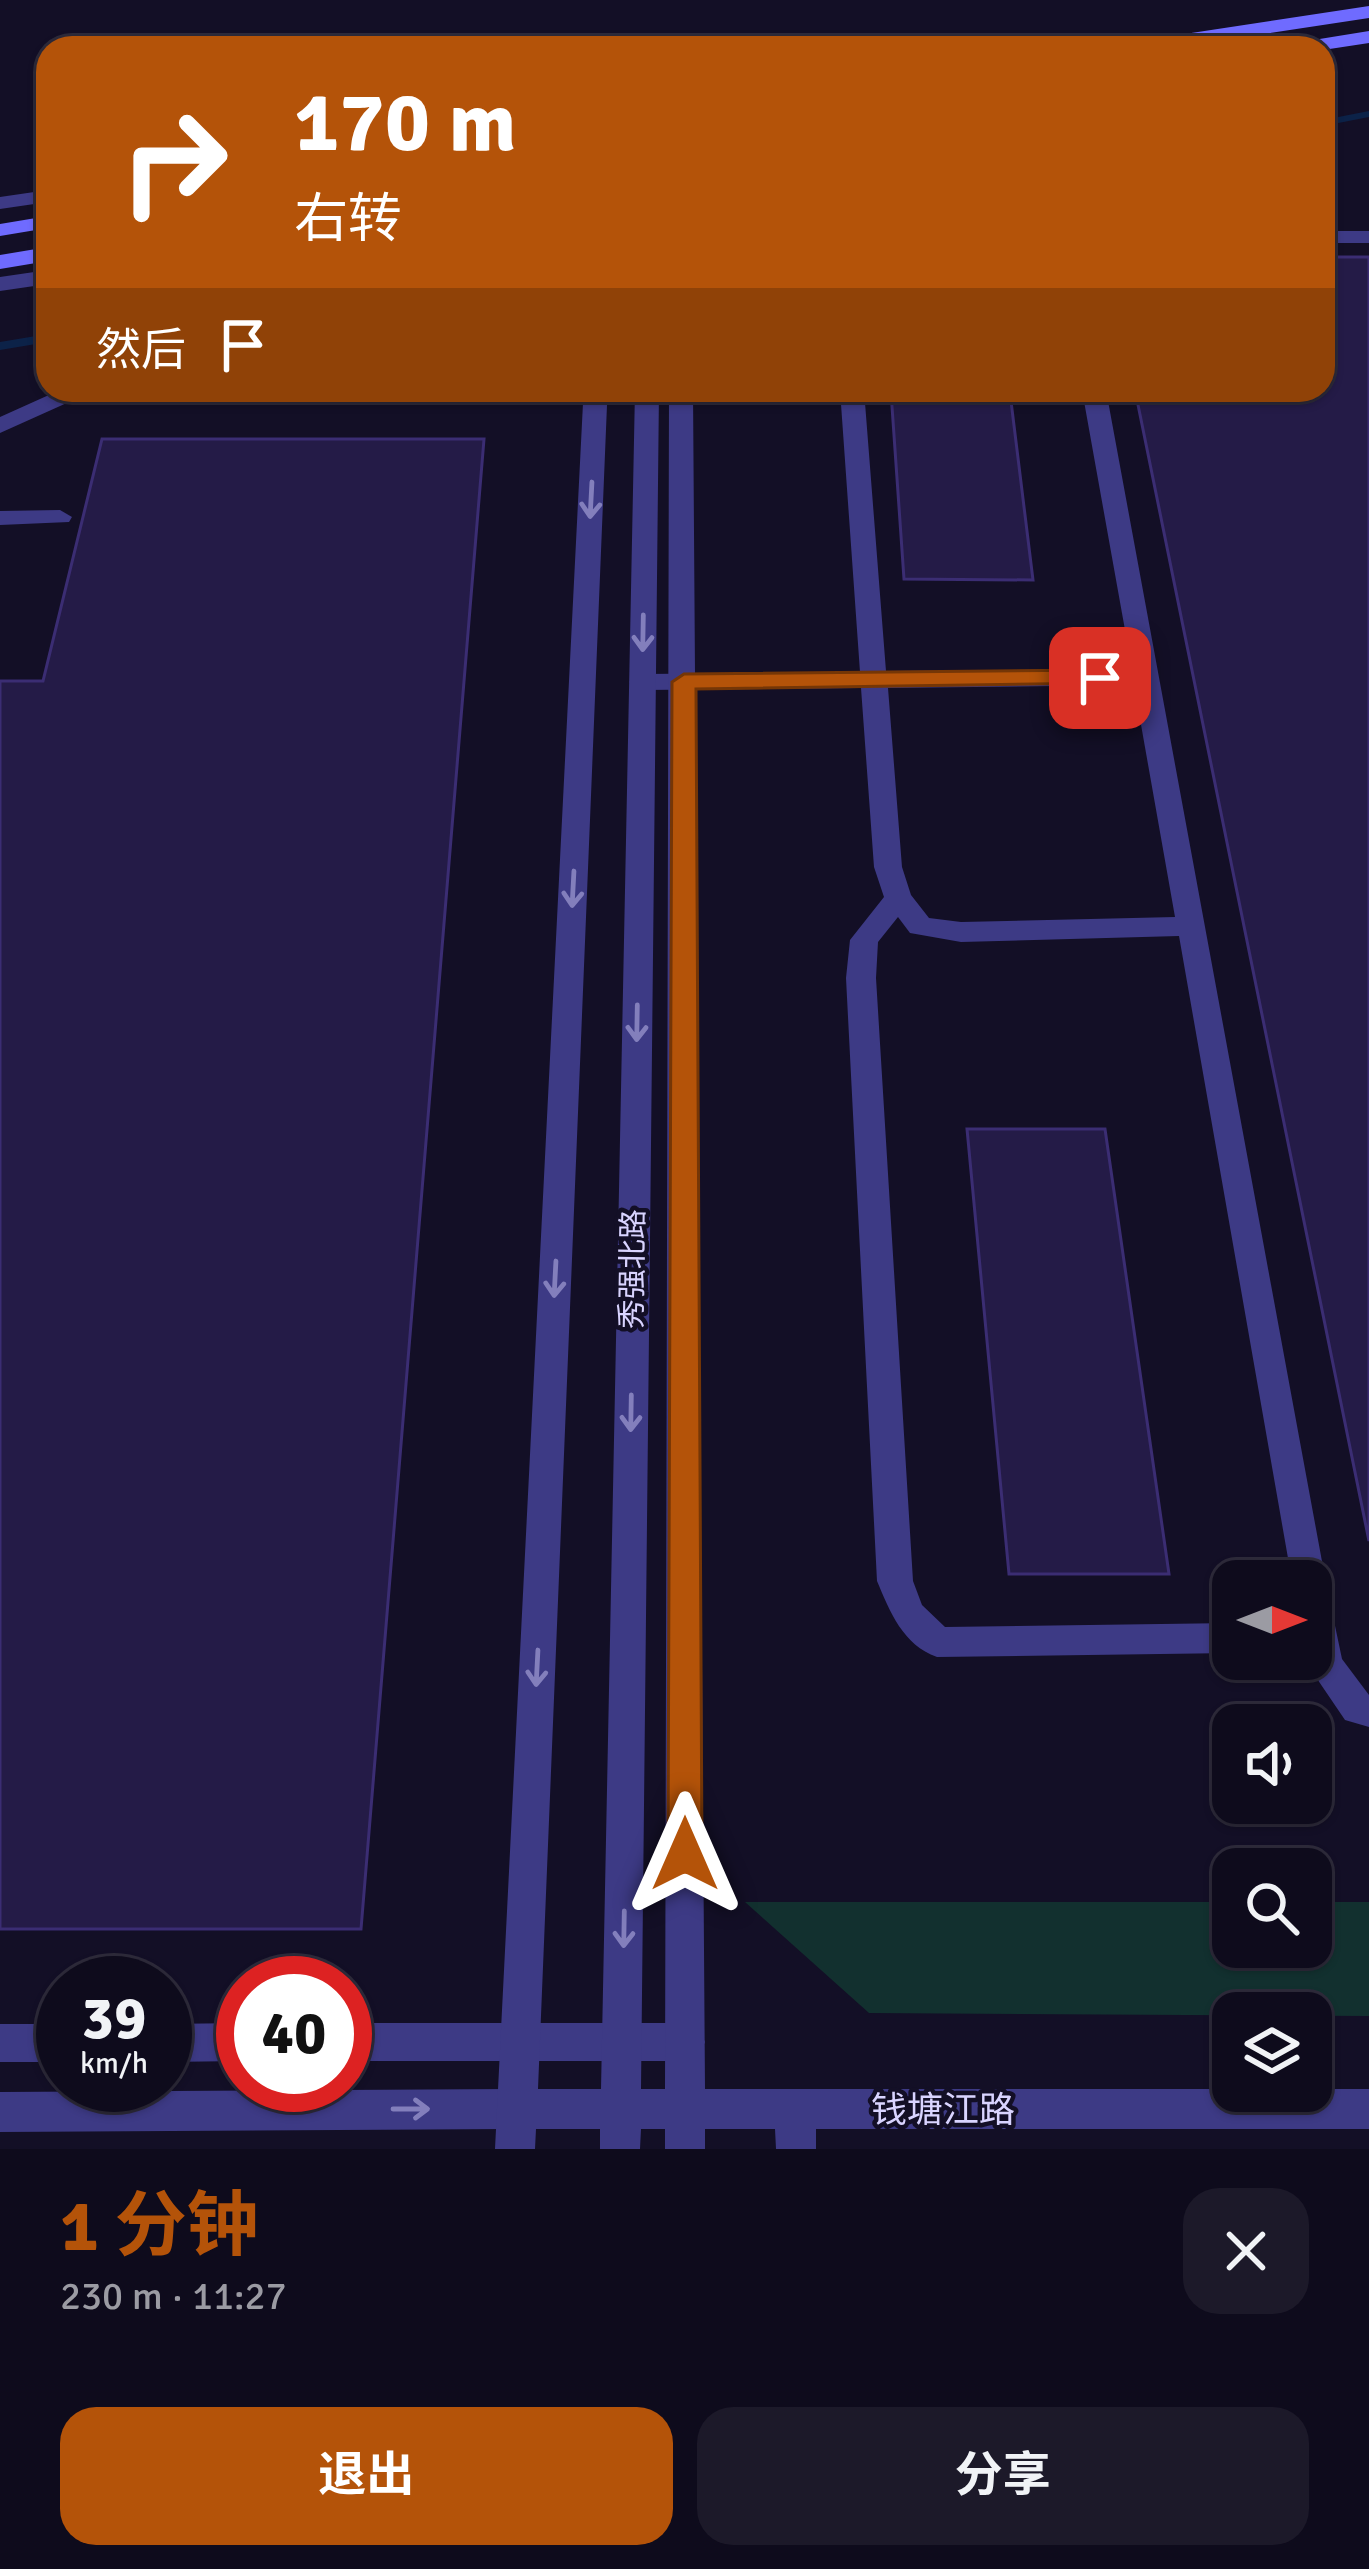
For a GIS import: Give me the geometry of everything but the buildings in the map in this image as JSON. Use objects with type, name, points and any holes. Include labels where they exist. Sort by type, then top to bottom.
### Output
[{"type":"main road","points":[[1211,36],[1369,12]]},
{"type":"main road","points":[[1335,43],[1369,38]]},
{"type":"main road","points":[[0,230],[36,224]]},
{"type":"main road","points":[[0,262],[36,256]]},
{"type":"street","points":[[0,203],[36,198]]},
{"type":"street","points":[[1335,237],[1369,237]]},
{"type":"street","points":[[0,284],[36,279]]},
{"type":"street","points":[[0,426],[50,402]]},
{"type":"street","points":[[516,2129],[596,402]]},
{"type":"street","name":"秀强北路","points":[[621,2130],[647,402]]},
{"type":"street","name":"秀强北路","points":[[681,402],[685,2130]]},
{"type":"street","points":[[853,402],[887,867],[898,898],[920,926],[961,932],[1191,926]]},
{"type":"street","points":[[1096,402],[1306,1560]]},
{"type":"street","points":[[0,518],[60,517]]},
{"type":"street","points":[[642,682],[1145,677]]},
{"type":"street","points":[[898,898],[864,940],[861,978],[896,1581],[908,1614],[938,1642],[1212,1638]]},
{"type":"street","points":[[1332,1674],[1358,1709],[1369,1711]]},
{"type":"street","points":[[372,2042],[685,2042]]},
{"type":"street","points":[[0,2043],[36,2043]]},
{"type":"street","name":"钱塘江路","points":[[0,2112],[685,2130],[1369,2109]]},
{"type":"green space","points":[[745,1902],[1212,1902],[1212,1968],[1332,1968],[1332,1902],[1369,1902],[1369,2016],[1332,2016],[1332,1992],[1212,1992],[1212,2015],[869,2013]]},
{"type":"waterway","points":[[1335,121],[1369,114]]},
{"type":"waterway","points":[[0,346],[36,340]]},
{"type":"route","points":[[685,1854],[684,682],[1100,678]]}]
